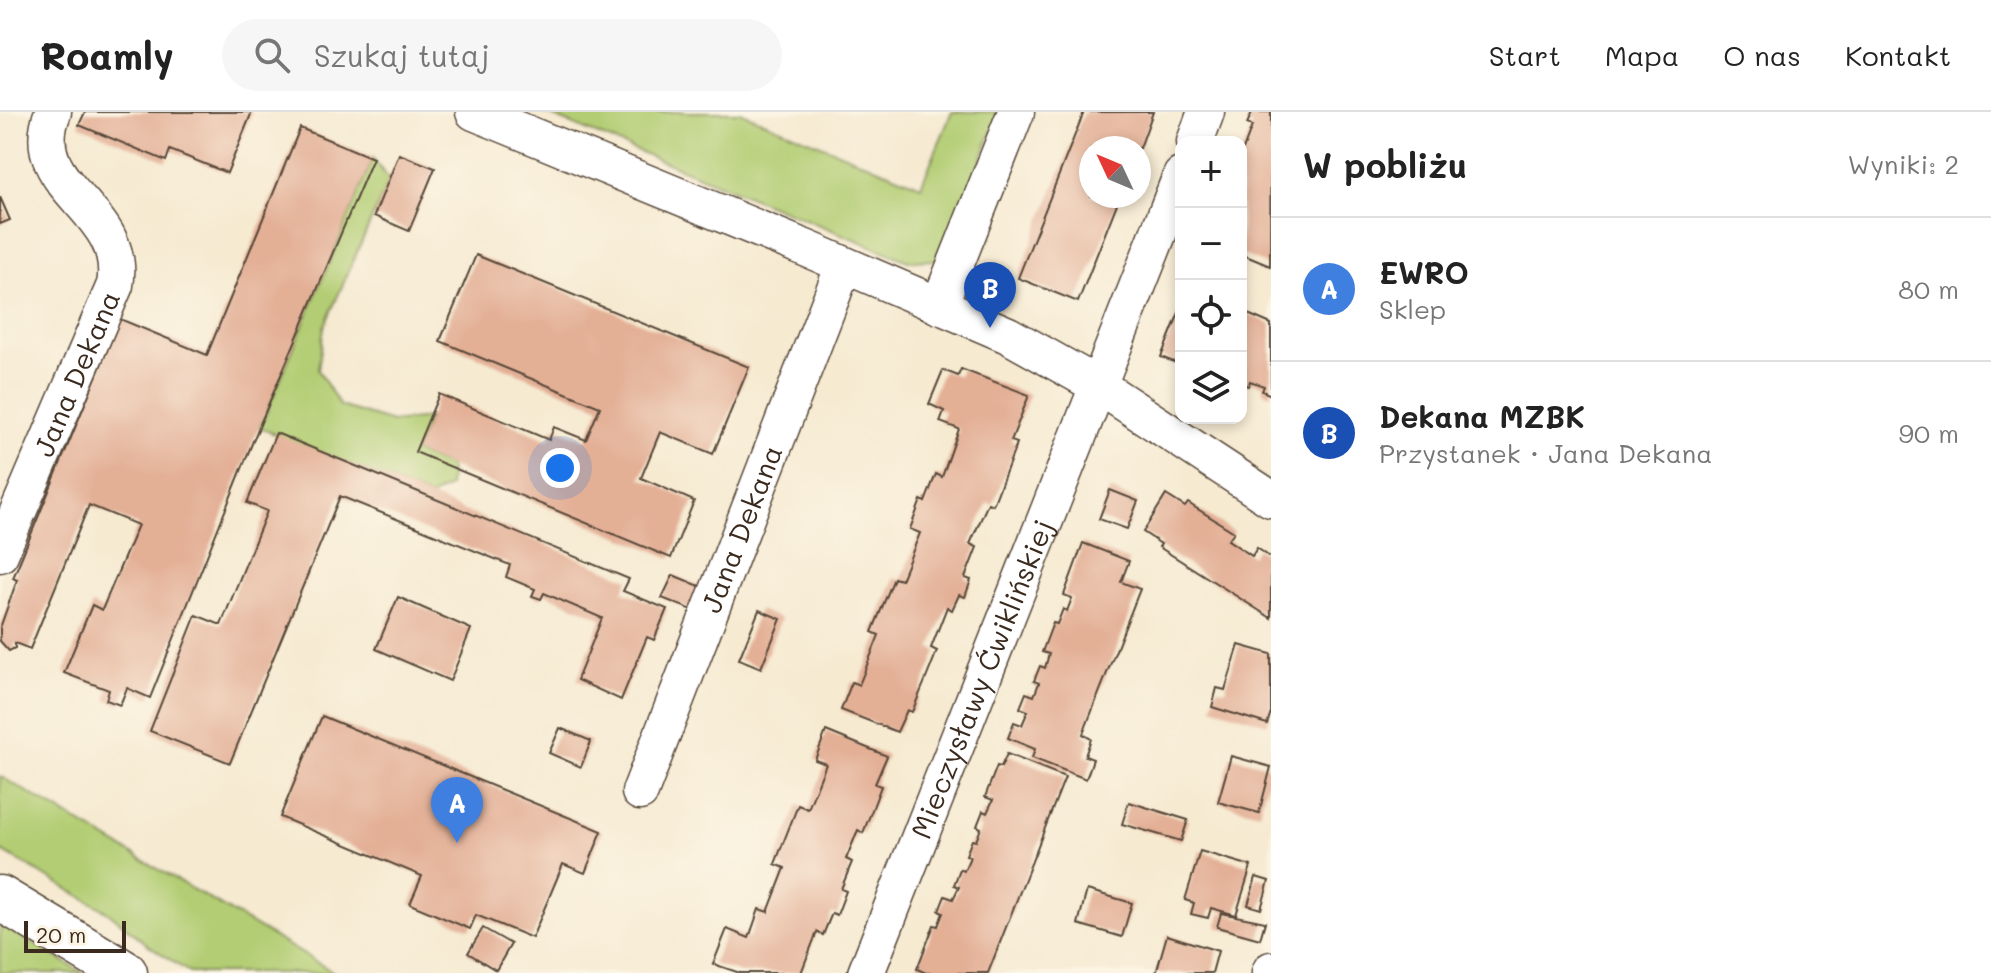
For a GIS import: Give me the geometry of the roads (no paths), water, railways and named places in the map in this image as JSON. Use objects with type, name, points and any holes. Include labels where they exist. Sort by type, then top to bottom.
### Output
[{"type":"main road","points":[[0,898],[125,973]]},
{"type":"street","name":"Jana Dekana","points":[[0,554],[115,285],[118,268],[116,250],[107,235],[52,164],[46,147],[53,112]]},
{"type":"street","points":[[474,112],[1008,335],[1099,386],[1271,499]]},
{"type":"street","points":[[939,306],[1016,112]]},
{"type":"street","points":[[1197,136],[1206,112]]},
{"type":"street","name":"Mieczysławy Ćwiklińskiej","points":[[866,973],[1175,191]]},
{"type":"street","name":"Jana Dekana","points":[[640,792],[844,265]]},
{"type":"place","name":"Dekana MZBK","points":[[990,328]]},
{"type":"place","name":"EWRO","points":[[457,843]]}]
